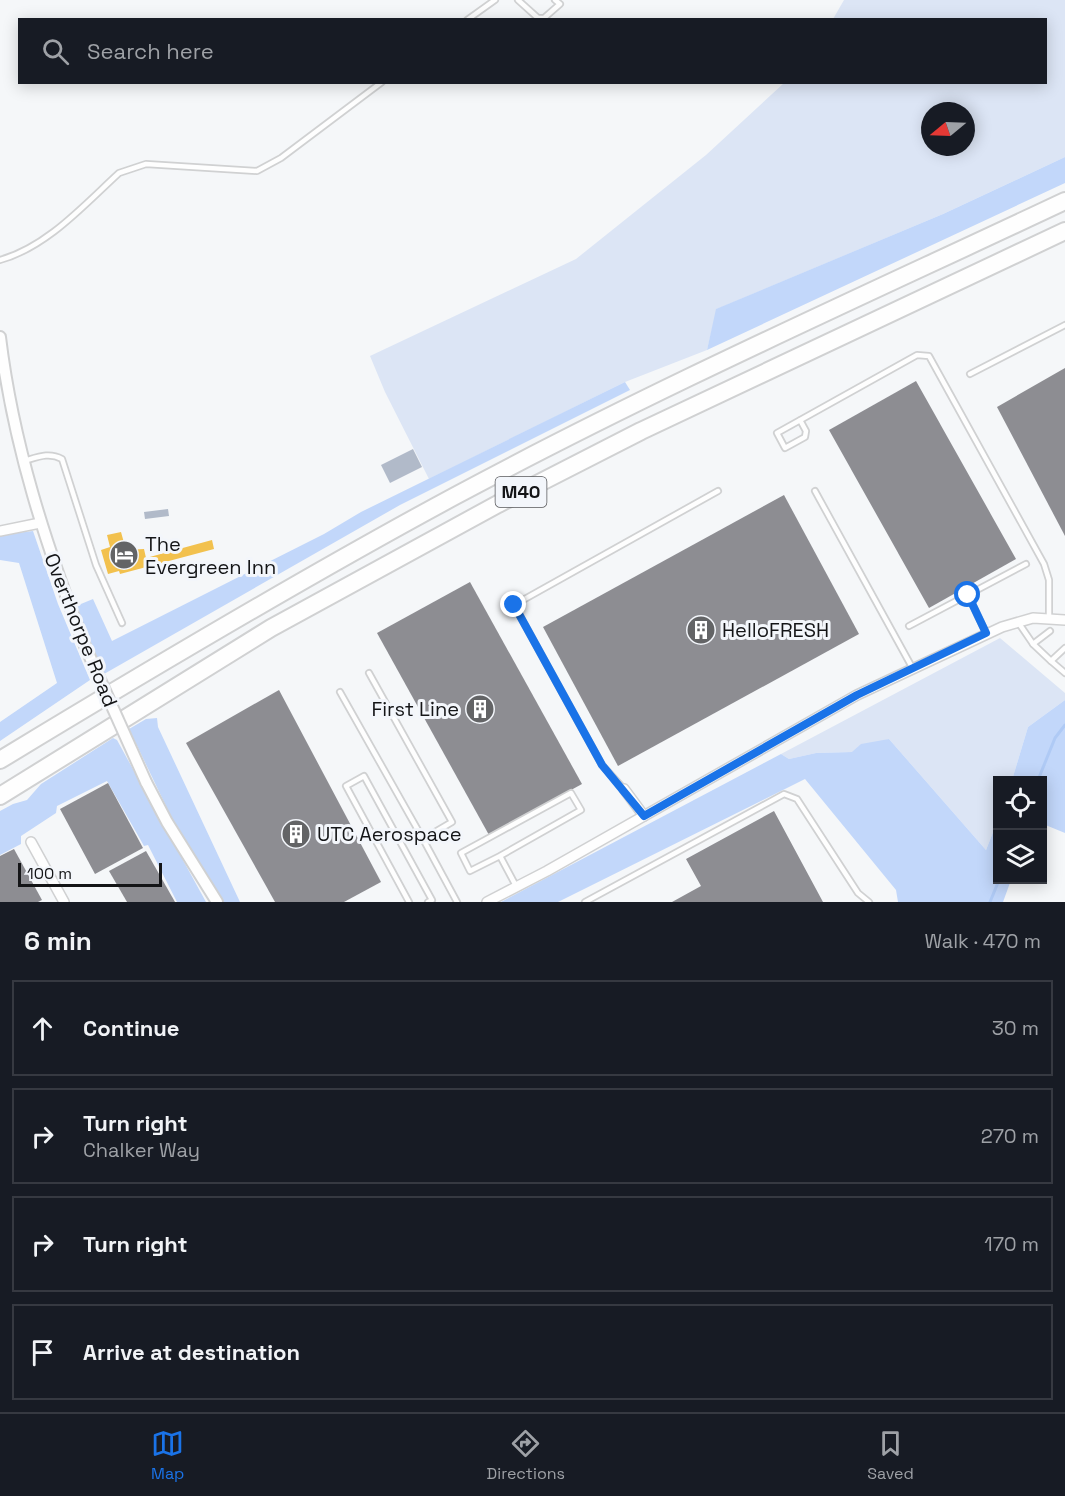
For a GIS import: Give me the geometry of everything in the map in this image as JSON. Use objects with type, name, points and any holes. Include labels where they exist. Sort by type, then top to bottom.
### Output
[{"type":"highway","name":"M40","points":[[0,760],[135,678],[456,496],[615,414],[1065,201]]},
{"type":"highway","name":"M40","points":[[0,796],[271,628],[498,504],[641,431],[1065,231]]},
{"type":"street","name":"Overthorpe Road","points":[[0,337],[24,461],[40,523],[85,646],[146,782],[167,822],[217,902]]},
{"type":"street","points":[[0,531],[40,523]]},
{"type":"street","points":[[487,902],[828,711],[986,633],[1018,622],[1049,618],[1065,620]]},
{"type":"street","points":[[624,789],[644,816]]},
{"type":"street","points":[[31,842],[64,902]]},
{"type":"lane","points":[[470,18],[495,0]]},
{"type":"lane","points":[[518,0],[538,18],[544,18],[560,4],[555,0]]},
{"type":"lane","points":[[0,260],[19,255],[49,234],[119,173],[129,168],[146,164],[256,171],[281,158],[379,84]]},
{"type":"lane","points":[[970,375],[1065,325]]},
{"type":"lane","points":[[800,420],[806,431],[805,437],[785,448],[777,433],[800,420],[917,356],[929,356],[1044,564],[1049,580],[1049,618]]},
{"type":"lane","points":[[24,461],[43,455],[55,455],[62,459],[96,565],[122,623]]},
{"type":"lane","points":[[624,789],[602,765],[514,605],[718,491]]},
{"type":"lane","points":[[815,491],[913,669]]},
{"type":"lane","points":[[909,626],[1026,564]]},
{"type":"lane","points":[[968,595],[986,633]]},
{"type":"lane","points":[[1018,622],[1033,644],[1065,673]]},
{"type":"lane","points":[[1033,644],[1050,631]]},
{"type":"lane","points":[[1051,661],[1065,648]]},
{"type":"lane","points":[[369,673],[452,822],[423,839]]},
{"type":"lane","points":[[340,692],[458,902]]},
{"type":"lane","points":[[408,901],[346,786],[364,776],[432,900],[429,902]]},
{"type":"lane","points":[[571,793],[581,810],[500,856],[470,871],[461,853],[571,793]]},
{"type":"lane","points":[[585,902],[784,794],[797,799],[858,892],[869,902]]},
{"type":"lane","points":[[500,856],[516,886]]},
{"type":"shaded area","points":[[844,0],[1065,0],[1065,157],[943,214],[717,309],[707,350],[625,382],[429,479],[385,392],[370,356],[576,259],[706,155],[783,84],[1047,84],[1047,18],[834,18]]},
{"type":"shaded area","points":[[1065,157],[1065,183],[707,350],[716,309],[943,214]]},
{"type":"shaded area","points":[[625,382],[630,390],[400,505],[104,674],[76,606],[93,599],[112,641],[324,534],[361,512]]},
{"type":"shaded area","points":[[33,531],[58,604],[90,680],[0,741],[0,722],[57,683],[19,563],[0,560],[0,535]]},
{"type":"shaded area","points":[[1000,638],[1065,693],[1065,700],[1028,727],[1013,776],[993,776],[993,832],[986,850],[889,739],[853,752],[816,753],[789,759],[781,754]]},
{"type":"shaded area","points":[[1065,700],[1065,833],[1047,826],[1047,776],[1013,776],[1028,727]]},
{"type":"shaded area","points":[[157,718],[158,727],[240,902],[223,902],[217,895],[177,829],[129,729],[146,719]]},
{"type":"shaded area","points":[[113,738],[117,740],[206,902],[177,902],[148,845],[144,846],[107,781],[57,806],[56,813],[21,836],[21,844],[0,855],[0,811],[27,800],[41,784]]},
{"type":"shaded area","points":[[889,739],[986,850],[993,832],[993,884],[1010,884],[1003,902],[898,902],[896,890],[805,779],[558,902],[501,902],[781,754],[789,759],[816,753],[852,752],[861,744]]},
{"type":"building: Homes","name":"The Evergreen Inn","points":[[121,532],[126,550],[144,549],[146,558],[212,540],[214,549],[120,574],[119,571],[108,574],[101,550],[110,547],[107,535]]},
{"type":"building: Industry","points":[[1065,368],[1065,536],[997,407]]},
{"type":"building: Industry","points":[[916,381],[1016,559],[929,608],[829,430]]},
{"type":"building: Industry","name":"HelloFRESH","points":[[784,495],[859,634],[618,766],[543,627]]},
{"type":"building: Industry","name":"First Line","points":[[470,582],[582,784],[489,835],[377,633]]},
{"type":"building: Industry","name":"UTC Aerospace","points":[[279,690],[381,882],[344,902],[275,902],[186,743]]},
{"type":"building: Industry","points":[[108,783],[143,848],[95,874],[60,809]]},
{"type":"building: Industry","points":[[774,811],[823,902],[672,902],[701,886],[686,859]]},
{"type":"building: Industry","points":[[14,849],[42,900],[38,902],[0,902],[0,856]]},
{"type":"building: Industry","points":[[146,851],[175,902],[127,902],[109,871]]},
{"type":"building: Other","points":[[413,449],[422,467],[390,483],[381,465]]},
{"type":"building: Other","points":[[168,509],[169,516],[145,519],[144,512]]},
{"type":"waterway","points":[[1040,776],[1055,738],[1065,725]]},
{"type":"waterway","points":[[990,902],[997,884]]},
{"type":"place","name":"The Evergreen Inn","points":[[124,555]]},
{"type":"place","name":"HelloFRESH","points":[[701,630]]},
{"type":"place","name":"First Line","points":[[480,709]]},
{"type":"place","name":"UTC Aerospace","points":[[296,834]]},
{"type":"route","points":[[514,605],[602,765],[644,816],[857,695],[986,633],[968,595]]}]
